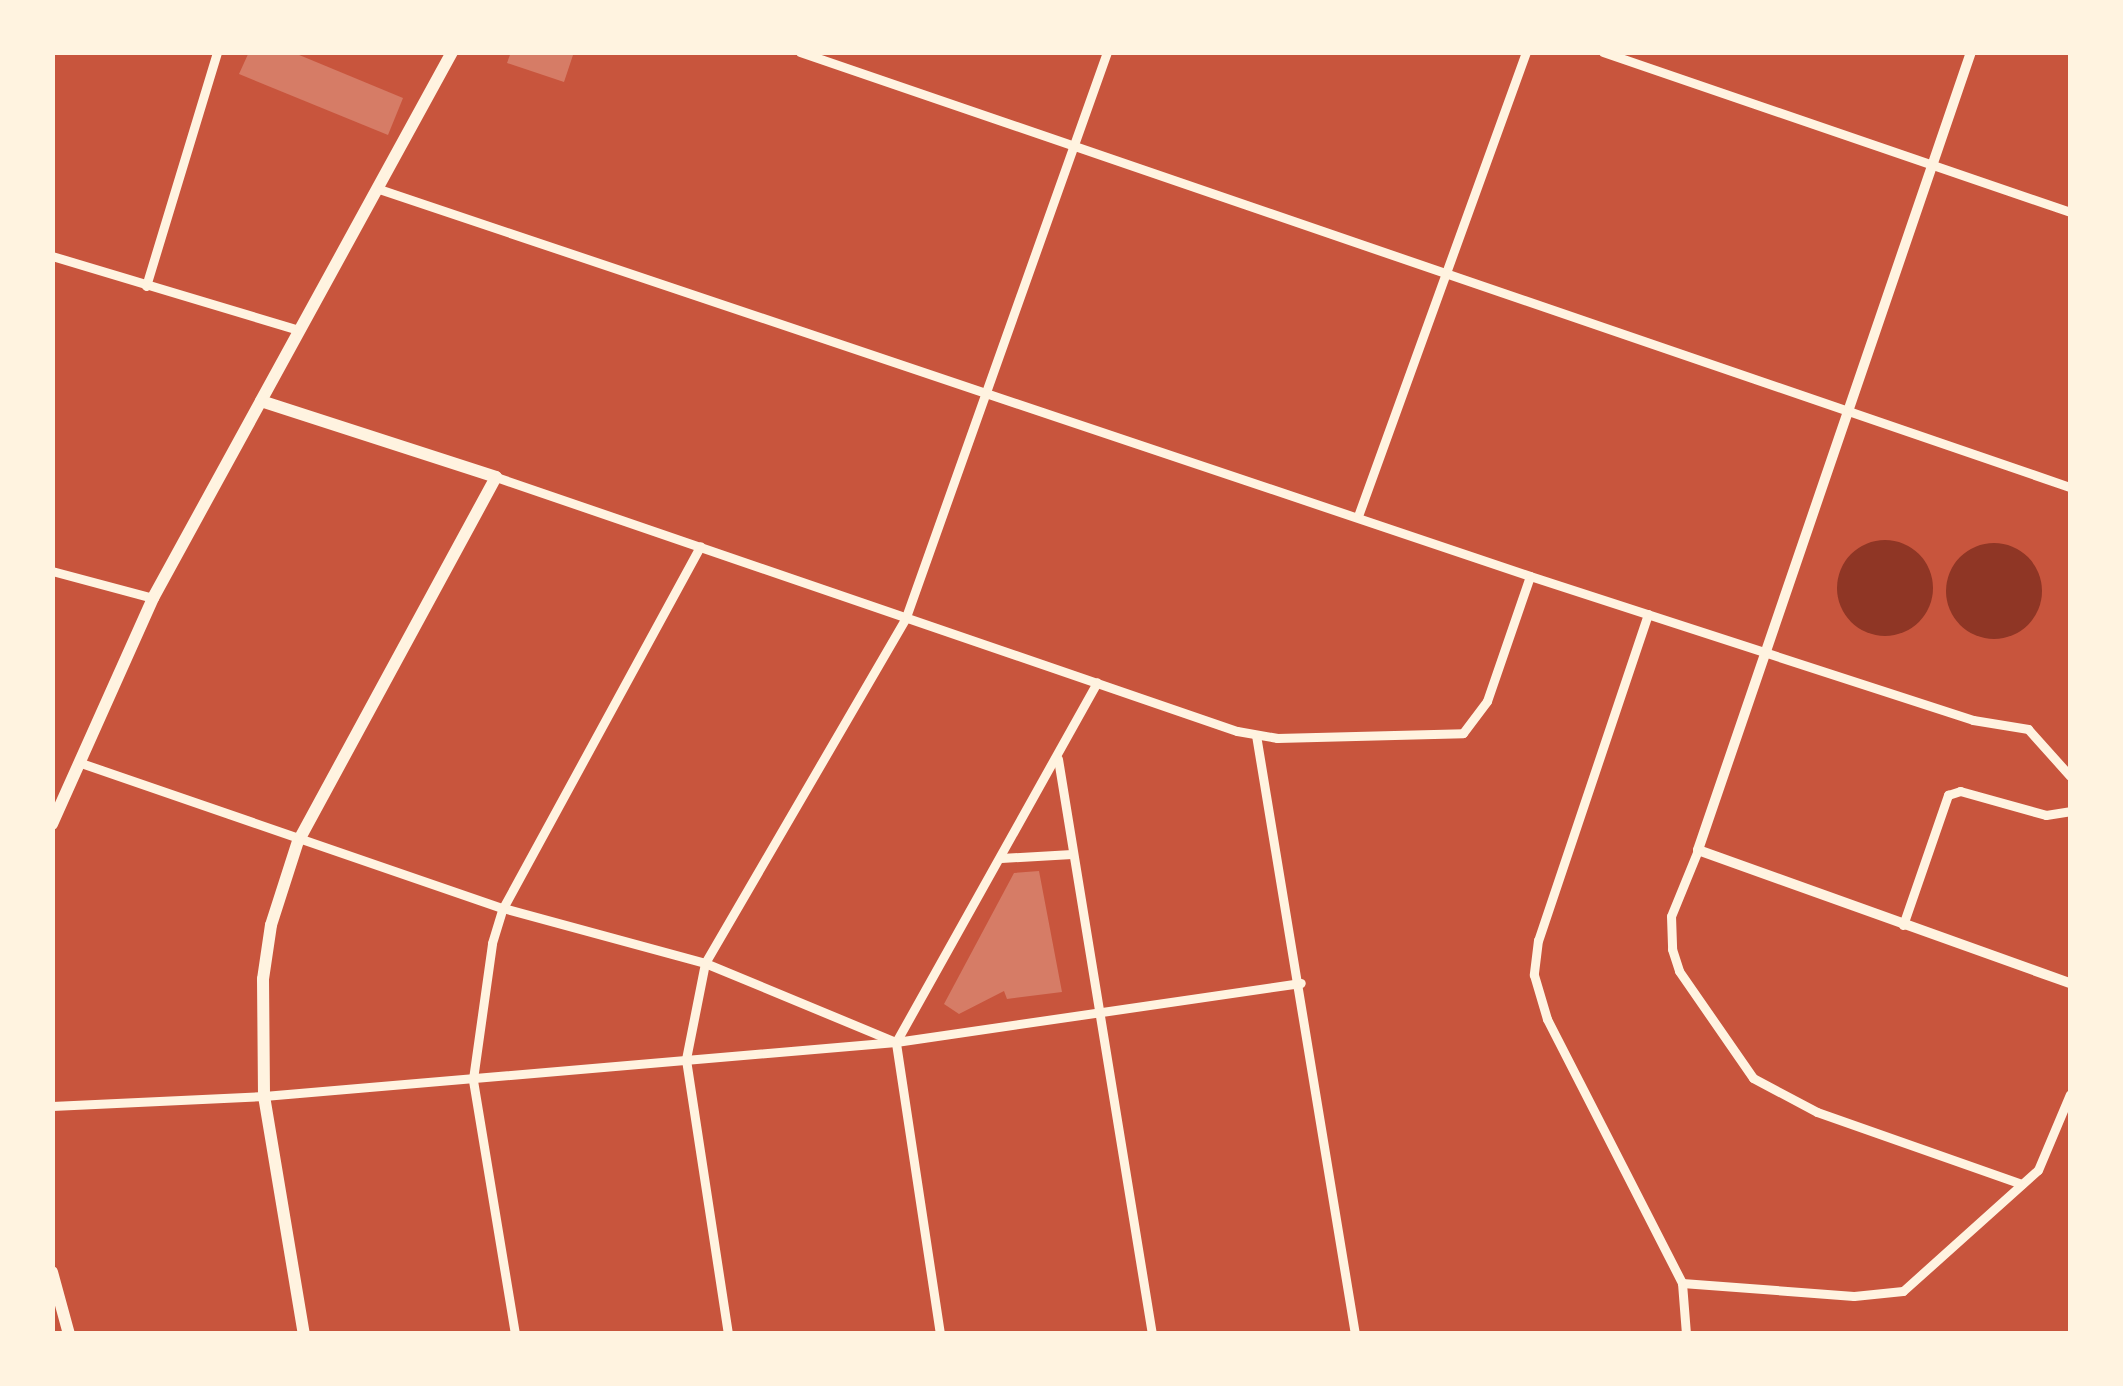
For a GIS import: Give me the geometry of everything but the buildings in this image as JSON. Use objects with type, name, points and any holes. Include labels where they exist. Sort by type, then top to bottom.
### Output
[{"type":"main road","points":[[52,824],[153,598],[452,52]]},
{"type":"main road","points":[[260,401],[496,476],[285,867],[263,979],[264,1096],[304,1334]]},
{"type":"main road","points":[[52,1272],[69,1334]]},
{"type":"street","points":[[146,286],[217,52]]},
{"type":"street","points":[[800,52],[1846,414],[2070,487]]},
{"type":"street","points":[[728,1334],[686,1059],[705,963],[906,617],[1106,52]]},
{"type":"street","points":[[1358,516],[1450,274],[1526,52]]},
{"type":"street","points":[[1603,52],[2070,212]]},
{"type":"street","points":[[1971,52],[1768,651],[1671,916],[1672,949],[1679,971],[1753,1078],[1787,1100],[2022,1184]]},
{"type":"street","points":[[376,188],[1530,576],[1973,720],[2028,729],[2070,776]]},
{"type":"street","points":[[52,256],[298,330]]},
{"type":"street","points":[[496,476],[1256,736],[1430,738],[1464,732],[1487,701],[1530,576]]},
{"type":"street","points":[[515,1334],[473,1078],[484,987],[503,908],[700,546]]},
{"type":"street","points":[[52,571],[153,598]]},
{"type":"street","points":[[1648,614],[1538,940],[1534,975],[1547,1019],[1682,1283],[1686,1334]]},
{"type":"street","points":[[940,1334],[896,1042],[1097,682]]},
{"type":"street","points":[[1256,736],[1301,983],[1355,1334]]},
{"type":"street","points":[[1058,757],[1096,1009],[1152,1334]]},
{"type":"street","points":[[78,762],[298,841],[503,908],[705,963],[896,1042]]},
{"type":"street","points":[[1903,925],[1948,795],[1960,791],[2046,815],[2070,812]]},
{"type":"street","points":[[1698,850],[2070,983]]},
{"type":"street","points":[[1001,858],[1072,854]]},
{"type":"street","points":[[52,1106],[264,1096],[896,1042],[1096,1009],[1301,983]]},
{"type":"street","points":[[1682,1283],[1854,1296],[1903,1291],[2022,1184],[2046,1156],[2070,1094]]},
{"type":"shaded area","points":[[1885,540],[1903,544],[1919,554],[1929,570],[1933,588],[1929,606],[1919,622],[1903,632],[1885,636],[1867,632],[1851,622],[1841,606],[1837,588],[1841,570],[1851,554],[1867,544]]},
{"type":"shaded area","points":[[1994,543],[2012,547],[2028,557],[2038,573],[2042,591],[2038,609],[2028,625],[2012,635],[1994,639],[1976,635],[1960,625],[1950,609],[1946,591],[1950,573],[1960,557],[1976,547]]}]
